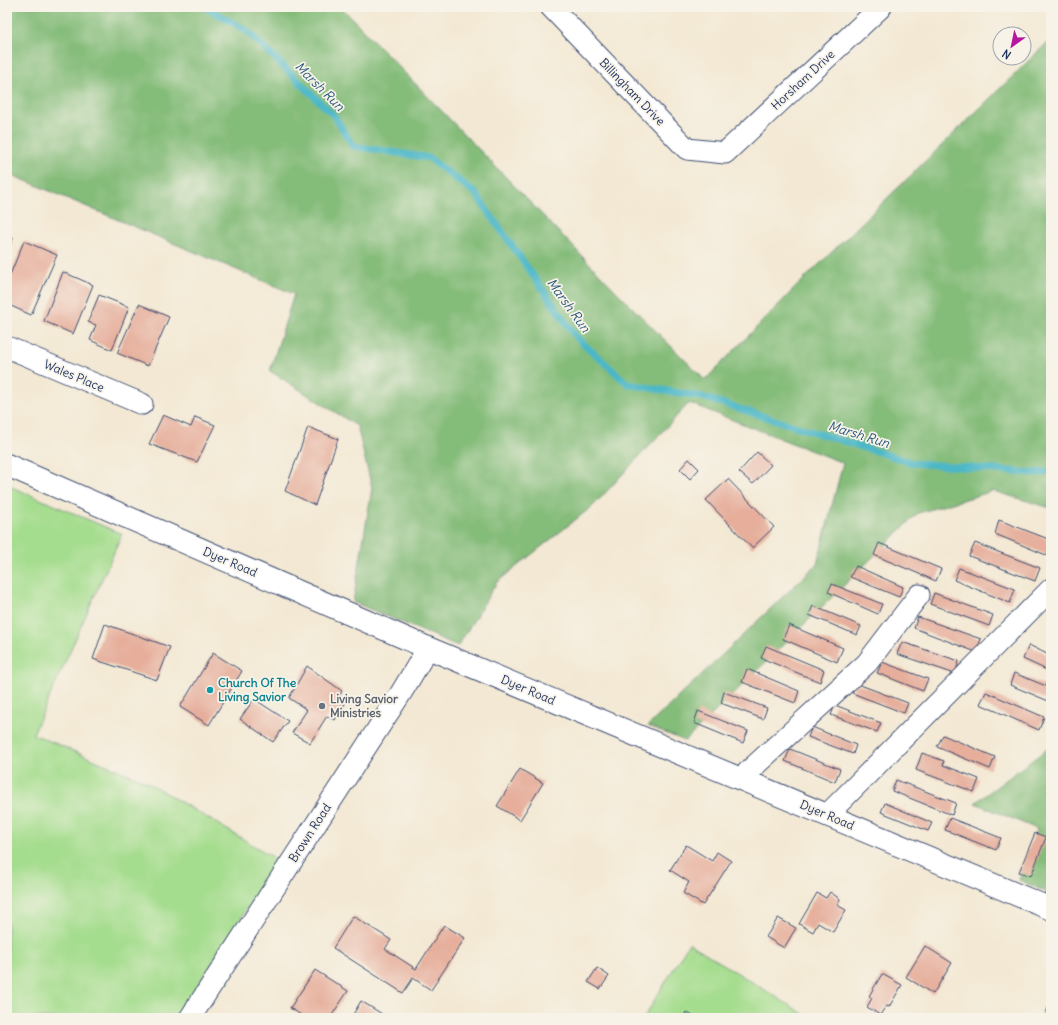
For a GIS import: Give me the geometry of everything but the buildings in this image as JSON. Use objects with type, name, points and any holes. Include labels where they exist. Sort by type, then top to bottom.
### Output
[{"type":"street","name":"Billingham Drive","points":[[551,7],[687,149],[725,153]]},
{"type":"street","name":"Horsham Drive","points":[[725,153],[881,7]]},
{"type":"street","name":"Wales Place","points":[[7,347],[142,404]]},
{"type":"street","name":"Dyer Road","points":[[7,465],[428,648],[1051,909]]},
{"type":"street","points":[[827,815],[1051,589]]},
{"type":"street","points":[[740,779],[867,663],[920,595]]},
{"type":"street","name":"Brown Road","points":[[190,1018],[401,693],[428,648]]},
{"type":"green space","points":[[7,7],[341,7],[614,289],[705,380],[800,283],[1023,66],[1032,66],[1032,57],[1051,39],[1051,508],[993,491],[918,513],[685,741],[648,726],[817,564],[843,463],[689,403],[594,505],[497,582],[458,646],[353,602],[372,488],[357,426],[270,371],[294,294],[7,173]]},
{"type":"green space","points":[[7,485],[122,534],[33,734],[147,782],[278,860],[177,1018],[7,1018]]},
{"type":"green space","points":[[1051,746],[1051,894],[1019,880],[1037,829],[975,803]]},
{"type":"green space","points":[[689,943],[810,1018],[644,1018]]},
{"type":"waterway","name":"Marsh Run","points":[[205,7],[246,30],[335,117],[353,146],[429,158],[475,193],[576,337],[628,384],[702,397],[913,463],[1032,473],[1051,472]]},
{"type":"place","name":"Church Of The Living Savior","points":[[210,690]]},
{"type":"place","name":"Living Savior Ministries","points":[[322,706]]}]
